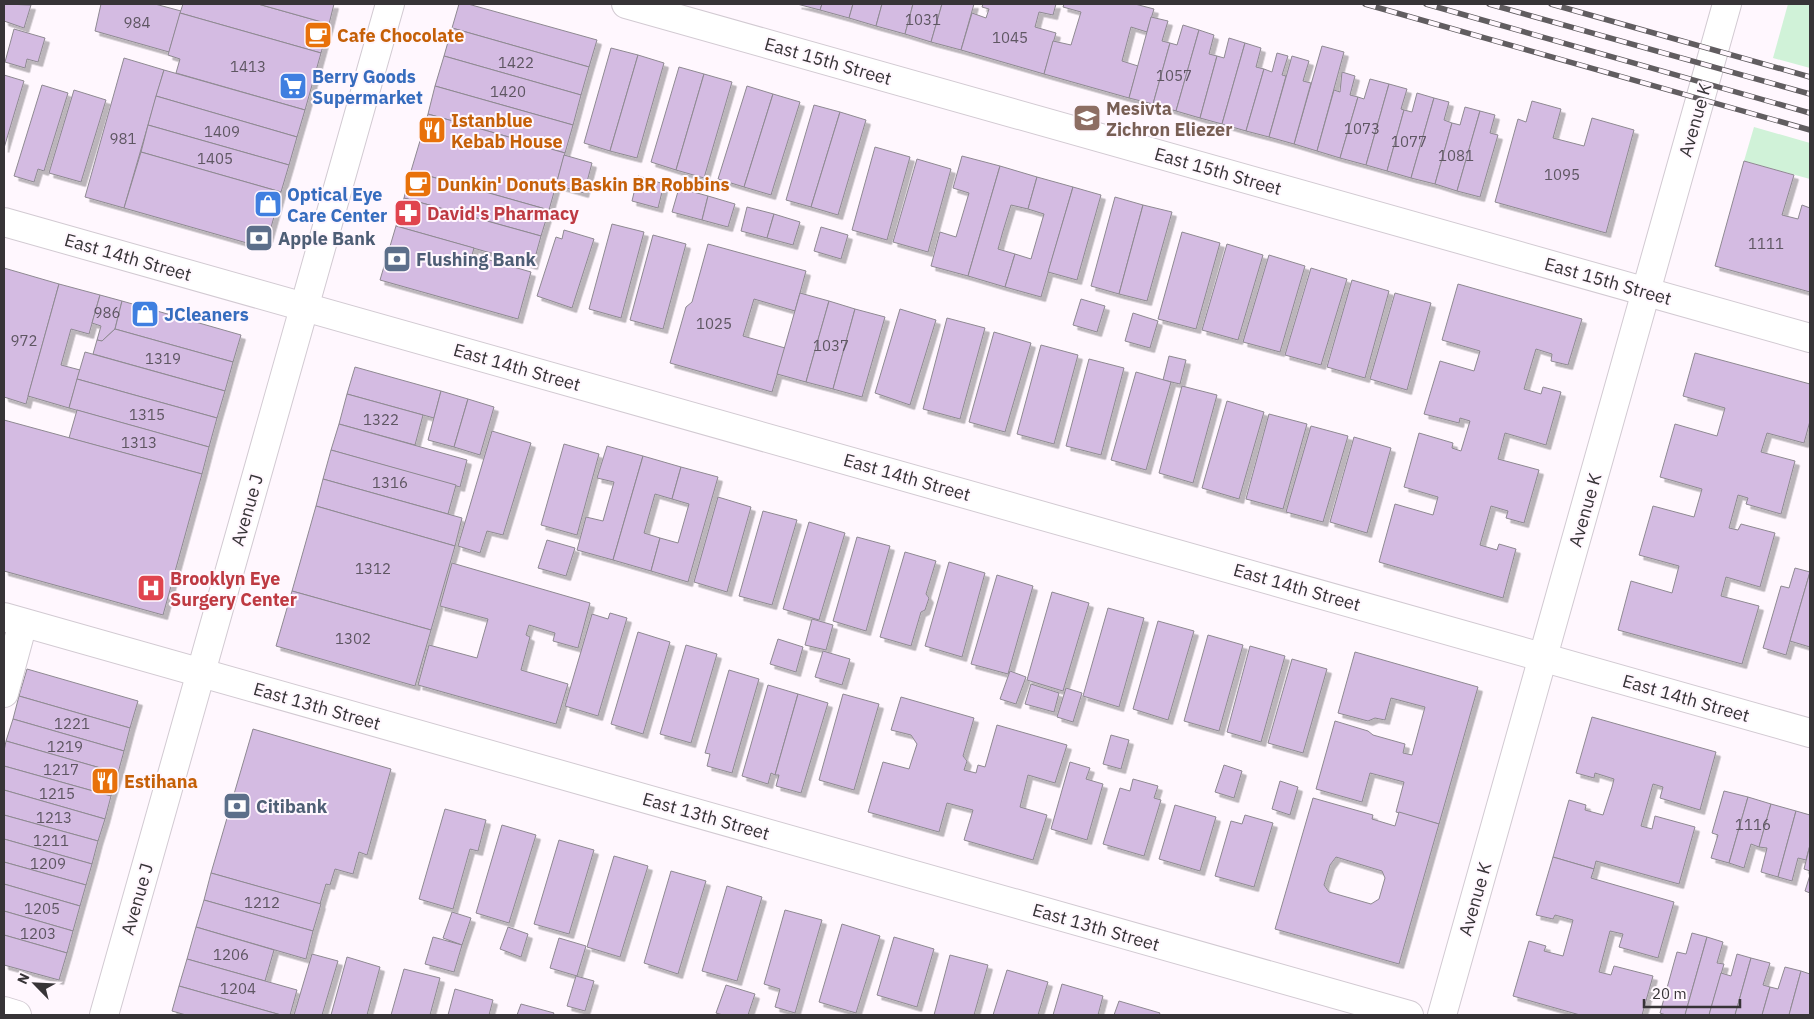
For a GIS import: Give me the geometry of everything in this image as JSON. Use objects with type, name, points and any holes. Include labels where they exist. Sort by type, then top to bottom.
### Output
[{"type":"street","name":"Avenue J","points":[[104,1015],[390,4]]},
{"type":"street","name":"East 15th Street","points":[[626,4],[1810,338]]},
{"type":"street","name":"Avenue K","points":[[1442,1015],[1727,4]]},
{"type":"street","name":"East 14th Street","points":[[4,222],[1810,733]]},
{"type":"street","name":"East 13th Street","points":[[13,620],[1409,1015]]},
{"type":"street","points":[[4,694],[13,620]]},
{"type":"street","points":[[4,1011],[17,1015]]},
{"type":"green space","points":[[1788,4],[1810,4],[1810,68],[1773,58]]},
{"type":"green space","points":[[1754,127],[1810,143],[1810,179],[1744,161]]},
{"type":"building","points":[[4,4],[31,5],[24,28],[4,21]]},
{"type":"building","points":[[101,4],[155,4],[181,11],[169,52],[95,31]]},
{"type":"building","points":[[183,4],[258,4],[329,24],[321,53],[180,13]]},
{"type":"building","points":[[258,4],[334,4],[329,24]]},
{"type":"building","points":[[459,4],[468,4],[597,40],[589,67],[452,28]]},
{"type":"building","points":[[797,4],[822,4],[820,10]]},
{"type":"building","points":[[822,4],[853,4],[849,18],[820,10]]},
{"type":"building","points":[[853,4],[882,4],[876,26],[849,18]]},
{"type":"building","points":[[882,4],[913,4],[905,34],[876,26]]},
{"type":"building","points":[[913,4],[942,4],[931,42],[905,34]]},
{"type":"building","points":[[942,4],[974,4],[961,50],[931,42]]},
{"type":"building","points":[[983,4],[1056,4],[1053,15],[1039,12],[1035,27],[1056,33],[1044,74],[961,50],[972,13],[986,18],[989,9],[982,7]]},
{"type":"building","points":[[1064,4],[1135,4],[1154,9],[1147,32],[1131,27],[1122,61],[1138,66],[1129,98],[1044,74],[1053,41],[1071,45],[1081,12],[1063,7]]},
{"type":"building","points":[[180,13],[321,53],[305,110],[176,73],[180,59],[168,55]]},
{"type":"building","points":[[1151,17],[1168,21],[1162,41],[1170,43],[1153,104],[1129,98]]},
{"type":"building","points":[[1183,25],[1199,30],[1176,111],[1153,104],[1170,43],[1177,45]]},
{"type":"building","points":[[452,28],[589,67],[581,95],[444,56]]},
{"type":"building","points":[[14,29],[45,38],[38,62],[27,59],[25,68],[5,62]]},
{"type":"building","points":[[1199,30],[1214,35],[1209,54],[1217,56],[1200,118],[1176,111]]},
{"type":"building","points":[[1229,38],[1245,43],[1222,124],[1200,118],[1217,56],[1224,58]]},
{"type":"building","points":[[1245,43],[1261,48],[1256,67],[1264,69],[1246,131],[1222,124]]},
{"type":"building","points":[[1322,46],[1344,52],[1317,151],[1294,144]]},
{"type":"building","points":[[611,48],[638,55],[610,151],[584,143]]},
{"type":"building","points":[[1277,53],[1288,56],[1282,75],[1286,76],[1269,137],[1246,131],[1264,69],[1272,72]]},
{"type":"building","points":[[638,55],[664,63],[637,158],[610,151]]},
{"type":"building","points":[[444,56],[581,95],[573,125],[435,86]]},
{"type":"building","points":[[1292,56],[1309,61],[1303,81],[1311,83],[1294,144],[1269,137]]},
{"type":"building","points":[[124,58],[164,70],[124,208],[85,197]]},
{"type":"building","points":[[679,67],[704,74],[676,170],[651,162]]},
{"type":"building","points":[[164,70],[305,110],[297,137],[156,96]]},
{"type":"building","points":[[1342,72],[1355,76],[1350,95],[1358,97],[1340,158],[1317,151],[1334,90],[1340,92]]},
{"type":"building","points":[[704,74],[732,82],[704,178],[676,170]]},
{"type":"building","points":[[4,75],[24,81],[4,148]]},
{"type":"building","points":[[1370,79],[1389,84],[1366,165],[1340,158],[1358,97],[1364,99]]},
{"type":"building","points":[[1389,84],[1407,89],[1401,109],[1404,110],[1387,171],[1366,165]]},
{"type":"building","points":[[42,85],[68,93],[44,171],[38,169],[34,182],[14,176]]},
{"type":"building","points":[[435,86],[573,125],[565,153],[428,114]]},
{"type":"building","points":[[747,86],[773,94],[744,187],[718,179]]},
{"type":"building","points":[[74,90],[106,100],[81,182],[49,173]]},
{"type":"building","points":[[1417,93],[1434,98],[1411,178],[1387,171],[1404,110],[1412,112]]},
{"type":"building","points":[[773,94],[800,102],[771,195],[744,187]]},
{"type":"building","points":[[156,96],[297,137],[289,165],[148,125]]},
{"type":"building","points":[[1434,98],[1449,102],[1444,120],[1452,123],[1435,184],[1411,178]]},
{"type":"building","points":[[1532,101],[1561,109],[1553,138],[1584,146],[1592,118],[1634,130],[1606,233],[1495,202],[1518,119],[1526,122]]},
{"type":"building","points":[[814,105],[840,112],[811,207],[786,200]]},
{"type":"building","points":[[1465,107],[1480,111],[1457,191],[1435,184],[1452,123],[1460,125]]},
{"type":"building","points":[[1480,111],[1495,115],[1490,133],[1498,135],[1480,197],[1457,191]]},
{"type":"building","points":[[840,112],[866,120],[838,215],[811,207]]},
{"type":"building","points":[[428,114],[565,153],[549,210],[411,171]]},
{"type":"building","points":[[148,125],[289,165],[281,192],[141,152]]},
{"type":"building","points":[[875,147],[910,157],[887,240],[852,230]]},
{"type":"building","points":[[141,152],[281,192],[268,238],[254,245],[124,208]]},
{"type":"building","points":[[564,155],[592,163],[584,193],[556,185]]},
{"type":"building","points":[[962,156],[1000,166],[968,276],[931,266],[940,232],[956,237],[969,193],[953,188]]},
{"type":"building","points":[[917,159],[951,169],[928,252],[893,242]]},
{"type":"building","points":[[1744,161],[1794,175],[1782,215],[1798,219],[1802,205],[1810,208],[1810,292],[1715,266]]},
{"type":"building","points":[[1000,166],[1037,177],[1028,209],[1011,205],[1003,231],[998,249],[1015,254],[1005,287],[968,276]]},
{"type":"building","points":[[411,171],[549,210],[541,236],[404,198]]},
{"type":"building","points":[[638,176],[664,184],[658,208],[632,201]]},
{"type":"building","points":[[1037,177],[1073,187],[1041,297],[1005,287],[1015,254],[1031,259],[1044,214],[1028,209]]},
{"type":"building","points":[[1073,187],[1101,195],[1077,280],[1048,272]]},
{"type":"building","points":[[679,188],[708,196],[702,220],[672,212]]},
{"type":"building","points":[[708,196],[735,204],[728,227],[702,220]]},
{"type":"building","points":[[1115,197],[1143,205],[1119,294],[1091,286]]},
{"type":"building","points":[[404,198],[541,236],[533,265],[396,226]]},
{"type":"building","points":[[1143,205],[1172,212],[1147,301],[1119,294]]},
{"type":"building","points":[[747,207],[774,214],[767,238],[741,231]]},
{"type":"building","points":[[774,214],[800,222],[793,245],[767,238]]},
{"type":"building","points":[[612,224],[644,232],[621,318],[589,309]]},
{"type":"building","points":[[396,226],[474,248],[472,255],[531,272],[518,319],[380,280]]},
{"type":"building","points":[[821,227],[848,235],[841,259],[814,251]]},
{"type":"building","points":[[564,230],[594,239],[572,308],[537,296],[556,237],[562,239]]},
{"type":"building","points":[[1182,232],[1220,243],[1196,329],[1158,319]]},
{"type":"building","points":[[653,235],[686,244],[663,329],[630,320]]},
{"type":"building","points":[[708,244],[806,271],[795,311],[754,299],[743,336],[785,348],[772,392],[670,363],[686,307],[692,302]]},
{"type":"building","points":[[1227,244],[1263,255],[1238,340],[1202,330]]},
{"type":"building","points":[[1269,255],[1305,266],[1280,352],[1243,342]]},
{"type":"building","points":[[4,268],[59,284],[26,404],[4,397]]},
{"type":"building","points":[[1311,268],[1347,279],[1321,365],[1285,355]]},
{"type":"building","points":[[1352,280],[1389,291],[1365,378],[1327,367]]},
{"type":"building","points":[[59,284],[100,295],[89,334],[71,329],[61,365],[80,370],[69,408],[28,396]]},
{"type":"building","points":[[1458,284],[1582,319],[1568,365],[1551,361],[1552,354],[1536,349],[1524,389],[1541,394],[1543,387],[1561,392],[1546,445],[1505,433],[1498,459],[1539,470],[1524,523],[1506,518],[1508,511],[1491,506],[1480,545],[1497,550],[1499,544],[1516,549],[1503,598],[1379,562],[1395,504],[1433,515],[1438,497],[1404,487],[1419,433],[1453,443],[1452,448],[1461,451],[1470,421],[1460,418],[1459,423],[1424,414],[1440,361],[1474,371],[1480,351],[1442,340]]},
{"type":"building","points":[[800,293],[829,301],[806,382],[777,374]]},
{"type":"building","points":[[1395,293],[1431,303],[1407,390],[1370,379]]},
{"type":"building","points":[[100,295],[122,301],[115,329],[102,341],[97,340],[101,326],[92,323]]},
{"type":"building","points":[[1081,299],[1105,306],[1097,332],[1073,325]]},
{"type":"building","points":[[122,301],[241,335],[233,362],[115,329]]},
{"type":"building","points":[[829,301],[855,309],[833,389],[806,382]]},
{"type":"building","points":[[855,309],[885,317],[862,397],[833,389]]},
{"type":"building","points":[[900,309],[936,320],[910,405],[875,393]]},
{"type":"building","points":[[1133,313],[1158,321],[1150,348],[1125,341]]},
{"type":"building","points":[[947,318],[985,328],[960,419],[923,409]]},
{"type":"building","points":[[115,329],[233,362],[225,391],[93,354],[97,340],[102,341]]},
{"type":"building","points":[[994,332],[1031,343],[1005,432],[969,422]]},
{"type":"building","points":[[1041,345],[1078,355],[1054,444],[1017,434]]},
{"type":"building","points":[[85,352],[225,391],[217,418],[77,379]]},
{"type":"building","points":[[1695,353],[1810,384],[1810,421],[1804,443],[1767,433],[1761,452],[1795,461],[1781,514],[1746,504],[1748,498],[1738,495],[1729,528],[1738,530],[1741,524],[1775,533],[1760,587],[1726,577],[1721,596],[1759,606],[1742,664],[1618,630],[1631,581],[1672,593],[1679,566],[1639,555],[1653,506],[1694,517],[1702,489],[1660,477],[1675,424],[1717,436],[1725,408],[1683,396]]},
{"type":"building","points":[[1169,356],[1186,360],[1180,384],[1163,380]]},
{"type":"building","points":[[1089,359],[1124,368],[1101,455],[1066,446]]},
{"type":"building","points":[[355,367],[441,391],[434,418],[347,394]]},
{"type":"building","points":[[1136,372],[1171,382],[1146,470],[1111,460]]},
{"type":"building","points":[[77,379],[217,418],[209,447],[69,408]]},
{"type":"building","points":[[1182,386],[1217,395],[1193,483],[1159,473]]},
{"type":"building","points":[[441,391],[468,399],[454,447],[428,440]]},
{"type":"building","points":[[347,394],[423,415],[415,445],[339,424]]},
{"type":"building","points":[[468,399],[494,407],[480,455],[454,447]]},
{"type":"building","points":[[1227,401],[1264,412],[1239,499],[1202,488]]},
{"type":"building","points":[[77,410],[209,447],[202,474],[69,438]]},
{"type":"building","points":[[1269,414],[1307,424],[1283,509],[1246,499]]},
{"type":"building","points":[[4,420],[202,474],[163,615],[4,571]]},
{"type":"building","points":[[339,424],[467,460],[460,487],[331,450]]},
{"type":"building","points":[[1311,426],[1348,436],[1323,522],[1286,512]]},
{"type":"building","points":[[492,431],[531,443],[503,535],[487,531],[480,553],[458,546]]},
{"type":"building","points":[[1354,437],[1391,448],[1367,533],[1330,522]]},
{"type":"building","points":[[564,444],[599,454],[577,535],[541,525]]},
{"type":"building","points":[[607,446],[643,456],[613,560],[577,550],[586,517],[603,521],[614,482],[597,478]]},
{"type":"building","points":[[331,450],[456,485],[448,514],[323,479]]},
{"type":"building","points":[[643,456],[681,467],[672,499],[655,494],[644,533],[660,538],[651,571],[613,560]]},
{"type":"building","points":[[681,467],[718,477],[688,582],[651,571],[660,538],[678,543],[689,504],[672,499]]},
{"type":"building","points":[[323,479],[462,518],[455,546],[316,506]]},
{"type":"building","points":[[718,497],[751,507],[727,592],[694,582]]},
{"type":"building","points":[[316,506],[455,546],[431,630],[292,591]]},
{"type":"building","points":[[763,511],[797,520],[772,605],[739,596]]},
{"type":"building","points":[[809,522],[845,533],[819,620],[783,609]]},
{"type":"building","points":[[857,537],[890,546],[866,631],[833,621]]},
{"type":"building","points":[[547,540],[575,548],[566,576],[538,568]]},
{"type":"building","points":[[905,552],[936,561],[926,594],[929,598],[925,610],[921,612],[911,646],[880,637]]},
{"type":"building","points":[[949,562],[985,573],[962,657],[925,646]]},
{"type":"building","points":[[452,563],[590,603],[578,648],[553,641],[555,633],[529,625],[526,635],[530,637],[521,670],[568,684],[556,724],[418,685],[429,645],[477,658],[488,619],[440,606]]},
{"type":"building","points":[[1795,568],[1810,572],[1786,655],[1763,648],[1781,586],[1789,588]]},
{"type":"building","points":[[1810,572],[1810,647],[1790,641]]},
{"type":"building","points":[[997,575],[1033,586],[1008,674],[971,664]]},
{"type":"building","points":[[292,591],[431,630],[415,686],[276,646]]},
{"type":"building","points":[[1052,592],[1089,603],[1063,691],[1027,680]]},
{"type":"building","points":[[1108,608],[1144,618],[1119,707],[1083,696]]},
{"type":"building","points":[[610,613],[627,618],[598,716],[565,706],[592,614],[608,619]]},
{"type":"building","points":[[812,619],[833,625],[826,650],[805,645]]},
{"type":"building","points":[[1158,621],[1194,631],[1168,720],[1133,709]]},
{"type":"building","points":[[638,632],[670,642],[643,734],[611,724]]},
{"type":"building","points":[[1208,635],[1243,645],[1219,731],[1184,721]]},
{"type":"building","points":[[778,639],[803,647],[796,672],[770,664]]},
{"type":"building","points":[[686,645],[717,654],[691,743],[660,734]]},
{"type":"building","points":[[1250,646],[1285,656],[1261,742],[1227,732]]},
{"type":"building","points":[[823,651],[850,659],[842,685],[815,677]]},
{"type":"building","points":[[1355,652],[1478,687],[1439,824],[1396,812],[1404,782],[1370,773],[1362,802],[1316,789],[1335,721],[1405,744],[1403,753],[1412,755],[1425,707],[1391,698],[1385,720],[1375,718],[1368,721],[1338,713]]},
{"type":"building","points":[[1292,659],[1327,669],[1303,753],[1268,743]]},
{"type":"building","points":[[27,669],[138,701],[130,728],[19,696]]},
{"type":"building","points":[[729,670],[759,679],[732,773],[707,766],[710,754],[705,753]]},
{"type":"building","points":[[1010,671],[1026,677],[1016,704],[1000,699]]},
{"type":"building","points":[[1031,684],[1059,693],[1054,712],[1025,704]]},
{"type":"building","points":[[768,685],[798,694],[775,775],[771,773],[768,784],[742,776]]},
{"type":"building","points":[[1066,688],[1082,693],[1073,722],[1057,717]]},
{"type":"building","points":[[798,694],[828,703],[801,793],[776,786],[779,775],[775,775]]},
{"type":"building","points":[[843,694],[879,704],[854,790],[819,780]]},
{"type":"building","points":[[19,696],[130,728],[124,751],[13,719]]},
{"type":"building","points":[[901,697],[974,718],[963,756],[967,761],[964,770],[976,773],[978,765],[985,767],[997,725],[1067,745],[1055,783],[1028,775],[1020,807],[1047,815],[1033,860],[964,840],[973,810],[947,803],[939,832],[868,812],[883,762],[909,769],[917,744],[911,735],[891,730]]},
{"type":"building","points":[[1592,717],[1716,752],[1700,810],[1660,798],[1663,787],[1653,784],[1641,826],[1652,829],[1655,816],[1695,827],[1679,884],[1596,861],[1594,869],[1553,857],[1569,800],[1586,805],[1585,810],[1603,815],[1612,787],[1614,779],[1595,773],[1594,778],[1576,773]]},
{"type":"building","points":[[13,719],[124,751],[118,773],[6,741]]},
{"type":"building","points":[[253,729],[391,769],[367,855],[359,852],[353,874],[335,869],[330,885],[326,884],[320,904],[211,873]]},
{"type":"building","points":[[1111,735],[1129,740],[1121,769],[1103,764]]},
{"type":"building","points":[[6,741],[118,773],[111,796],[4,766]]},
{"type":"building","points":[[1070,762],[1090,768],[1086,779],[1103,784],[1087,840],[1051,829]]},
{"type":"building","points":[[1224,765],[1242,771],[1234,798],[1215,792]]},
{"type":"building","points":[[4,766],[111,796],[105,819],[4,790]]},
{"type":"building","points":[[1133,779],[1158,786],[1154,798],[1161,800],[1144,856],[1103,844],[1120,788],[1130,791]]},
{"type":"building","points":[[1280,781],[1298,787],[1290,815],[1272,809]]},
{"type":"building","points":[[4,790],[105,819],[98,841],[4,815]]},
{"type":"building","points":[[1724,791],[1748,797],[1729,863],[1711,858],[1718,835],[1712,833]]},
{"type":"building","points":[[1748,797],[1771,804],[1759,847],[1751,844],[1744,868],[1729,863]]},
{"type":"building","points":[[1313,798],[1373,815],[1372,819],[1395,826],[1399,812],[1439,824],[1399,964],[1275,929]],"holes":[[[1336,857],[1382,871],[1385,878],[1379,899],[1371,904],[1329,892],[1324,885],[1330,865]]]},
{"type":"building","points":[[1771,804],[1796,811],[1778,877],[1761,872],[1767,848],[1759,847]]},
{"type":"building","points":[[1175,805],[1216,817],[1200,871],[1159,859]]},
{"type":"building","points":[[445,809],[486,820],[478,851],[470,849],[453,909],[419,899]]},
{"type":"building","points":[[1796,811],[1810,815],[1810,845],[1806,860],[1798,858],[1792,881],[1778,877]]},
{"type":"building","points":[[4,815],[98,841],[92,864],[4,839]]},
{"type":"building","points":[[1245,815],[1273,823],[1254,887],[1215,876],[1231,821],[1242,824]]},
{"type":"building","points":[[502,825],[536,835],[509,923],[476,913]]},
{"type":"building","points":[[4,839],[92,864],[86,885],[4,862]]},
{"type":"building","points":[[559,840],[594,850],[569,934],[534,924]]},
{"type":"building","points":[[1810,845],[1810,871],[1804,869]]},
{"type":"building","points":[[614,856],[648,866],[620,957],[587,947]]},
{"type":"building","points":[[1553,857],[1594,869],[1591,878],[1674,902],[1658,958],[1619,947],[1623,934],[1610,931],[1599,972],[1611,975],[1614,966],[1653,976],[1642,1015],[1580,1015],[1513,996],[1529,941],[1546,946],[1544,951],[1563,956],[1573,920],[1555,915],[1553,919],[1536,915]]},
{"type":"building","points":[[4,862],[86,885],[80,906],[4,884]]},
{"type":"building","points":[[671,871],[706,881],[678,974],[644,963]]},
{"type":"building","points":[[211,873],[321,904],[313,931],[204,900]]},
{"type":"building","points":[[1810,875],[1810,893],[1805,891]]},
{"type":"building","points":[[4,884],[80,906],[73,931],[4,911]]},
{"type":"building","points":[[727,886],[762,897],[737,981],[702,971]]},
{"type":"building","points":[[204,900],[313,931],[306,959],[196,927]]},
{"type":"building","points":[[785,910],[822,920],[795,1013],[775,1007],[780,989],[764,984]]},
{"type":"building","points":[[4,911],[73,931],[67,953],[4,935]]},
{"type":"building","points":[[452,912],[471,918],[462,945],[443,938]]},
{"type":"building","points":[[842,924],[880,936],[856,1013],[819,1002]]},
{"type":"building","points":[[196,927],[274,950],[265,981],[187,959]]},
{"type":"building","points":[[508,927],[528,934],[521,957],[500,949]]},
{"type":"building","points":[[1692,933],[1707,937],[1685,1015],[1666,1015],[1660,1013],[1677,952],[1686,954]]},
{"type":"building","points":[[4,935],[67,953],[59,980],[4,965]]},
{"type":"building","points":[[433,937],[462,945],[454,972],[425,964]]},
{"type":"building","points":[[894,937],[934,949],[917,1007],[877,995]]},
{"type":"building","points":[[1707,937],[1723,942],[1717,963],[1724,964],[1709,1015],[1685,1015]]},
{"type":"building","points":[[559,938],[586,946],[577,976],[550,968]]},
{"type":"building","points":[[312,954],[338,961],[322,1015],[294,1015]]},
{"type":"building","points":[[1737,954],[1751,958],[1735,1015],[1709,1015],[1721,973],[1731,976]]},
{"type":"building","points":[[950,955],[988,965],[974,1015],[934,1015]]},
{"type":"building","points":[[347,957],[380,967],[367,1015],[331,1015]]},
{"type":"building","points":[[1751,958],[1770,963],[1763,985],[1770,987],[1762,1015],[1735,1015]]},
{"type":"building","points":[[187,959],[297,990],[290,1015],[281,1015],[179,986]]},
{"type":"building","points":[[1785,967],[1801,971],[1789,1015],[1762,1015],[1770,987],[1778,989]]},
{"type":"building","points":[[404,969],[440,978],[430,1015],[391,1015]]},
{"type":"building","points":[[1007,970],[1048,982],[1038,1015],[993,1015]]},
{"type":"building","points":[[1801,971],[1810,974],[1810,1015],[1789,1015]]},
{"type":"building","points":[[576,976],[594,981],[585,1011],[567,1006]]},
{"type":"building","points":[[1062,984],[1103,996],[1098,1015],[1053,1015]]},
{"type":"building","points":[[726,985],[755,994],[748,1015],[723,1015],[716,1013]]},
{"type":"building","points":[[179,986],[281,1015],[186,1015],[172,1011]]},
{"type":"building","points":[[455,989],[493,1000],[489,1015],[448,1015]]},
{"type":"building","points":[[1119,1001],[1160,1013],[1159,1015],[1114,1015]]},
{"type":"building","points":[[521,1004],[554,1013],[553,1015],[517,1015]]},
{"type":"railway","points":[[1365,4],[1810,130]]},
{"type":"railway","points":[[1426,4],[1810,113]]},
{"type":"railway","points":[[1489,4],[1810,94]]},
{"type":"railway","points":[[1551,4],[1810,77]]},
{"type":"place","name":"Cafe Chocolate","points":[[318,35]]},
{"type":"place","name":"Berry Goods Supermarket","points":[[293,86]]},
{"type":"place","name":"Mesivta Zichron Eliezer","points":[[1087,118]]},
{"type":"place","name":"Istanblue Kebab House","points":[[432,130]]},
{"type":"place","name":"Dunkin' Donuts Baskin BR Robbins","points":[[418,184]]},
{"type":"place","name":"Optical Eye Care Center","points":[[268,204]]},
{"type":"place","name":"David's Pharmacy","points":[[408,213]]},
{"type":"place","name":"Apple Bank","points":[[259,238]]},
{"type":"place","name":"Flushing Bank","points":[[397,259]]},
{"type":"place","name":"JCleaners","points":[[145,314]]},
{"type":"place","name":"Brooklyn Eye Surgery Center","points":[[151,588]]},
{"type":"place","name":"Estihana","points":[[105,781]]},
{"type":"place","name":"Citibank","points":[[237,806]]}]
